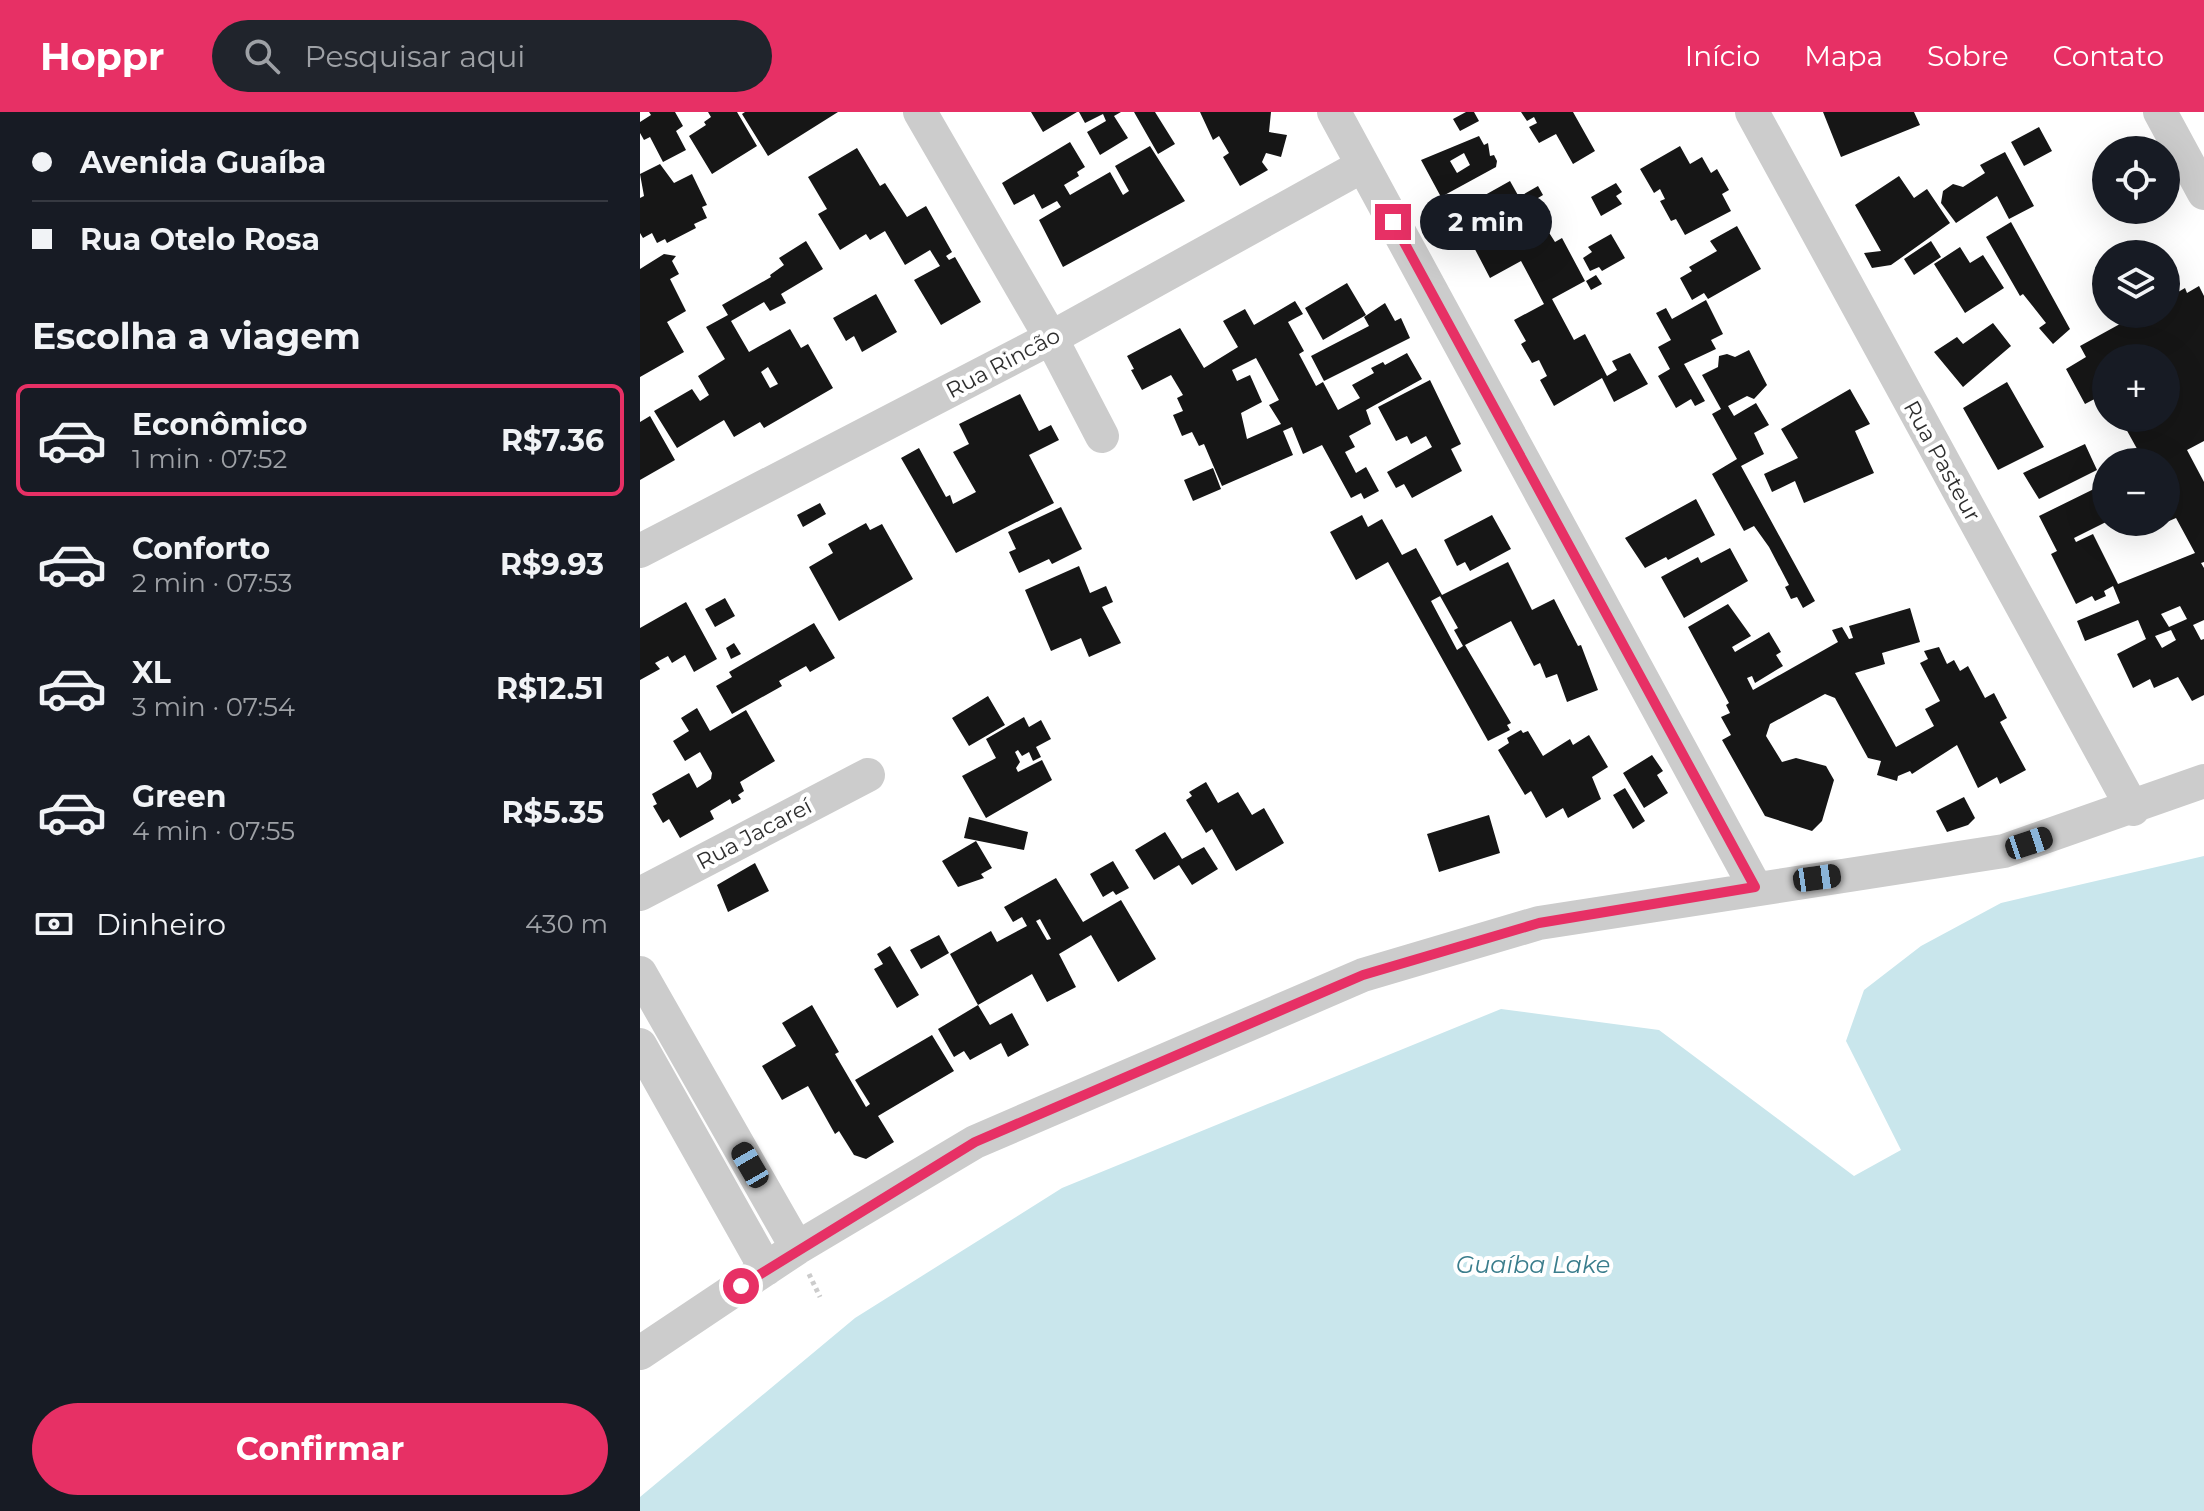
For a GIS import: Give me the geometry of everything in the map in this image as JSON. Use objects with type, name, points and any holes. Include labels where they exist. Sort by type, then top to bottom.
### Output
[{"type":"street","points":[[920,112],[1051,338],[1102,436]]},
{"type":"street","points":[[1334,112],[1755,887]]},
{"type":"street","name":"Rua Pasteur","points":[[1752,112],[2133,809]]},
{"type":"street","points":[[2160,112],[2204,193]]},
{"type":"street","name":"Rua Rincão","points":[[640,551],[1051,338],[1362,166]]},
{"type":"street","name":"Rua Jacareí","points":[[640,894],[868,775]]},
{"type":"street","points":[[640,1353],[797,1248],[975,1142],[1363,975],[1539,923],[1755,887],[2004,851],[2133,809],[2204,781]]},
{"type":"street","points":[[640,973],[797,1248]]},
{"type":"street","points":[[640,1045],[766,1269]]},
{"type":"water","name":"Guaíba Lake","points":[[2204,856],[2204,1511],[640,1511],[640,1497],[855,1318],[1062,1188],[1501,1009],[1659,1030],[1854,1176],[1901,1150],[1846,1041],[1864,990],[1921,946],[2001,903]]},
{"type":"building","points":[[649,112],[675,112],[683,126],[676,131],[686,150],[663,162],[650,137],[644,140],[640,133],[640,122],[651,115]]},
{"type":"building","points":[[708,112],[737,112],[757,146],[712,174],[689,136],[706,125],[704,122],[711,117]]},
{"type":"building","points":[[838,112],[768,156],[742,114]]},
{"type":"building","points":[[1031,112],[1077,112],[1043,132]]},
{"type":"building","points":[[1079,112],[1121,112],[1114,116],[1128,138],[1100,155],[1087,132],[1106,121],[1103,114],[1085,123]]},
{"type":"building","points":[[1134,112],[1155,112],[1175,144],[1158,154]]},
{"type":"building","points":[[1200,112],[1271,112],[1269,132],[1287,135],[1281,157],[1266,153],[1262,162],[1268,170],[1240,186],[1223,157],[1229,153],[1219,136],[1213,140]]},
{"type":"building","points":[[1466,112],[1474,112],[1479,121],[1460,131],[1453,119]]},
{"type":"building","points":[[1521,112],[1573,112],[1595,151],[1573,164],[1556,134],[1539,143],[1529,127],[1537,123],[1534,117],[1527,121]]},
{"type":"building","points":[[1823,112],[1914,112],[1920,125],[1841,157]]},
{"type":"building","points":[[2039,127],[2052,151],[2024,166],[2011,142]]},
{"type":"building","points":[[1479,136],[1484,145],[1488,143],[1490,156],[1494,155],[1497,161],[1496,167],[1441,197],[1421,160]],"holes":[[[1464,153],[1470,165],[1457,173],[1450,161]]]},
{"type":"building","points":[[1070,142],[1085,167],[1077,172],[1079,176],[1064,185],[1070,195],[1110,172],[1123,195],[1129,191],[1115,166],[1150,146],[1185,201],[1063,267],[1039,220],[1061,207],[1057,201],[1042,209],[1034,194],[1014,205],[1002,183]]},
{"type":"building","points":[[1680,146],[1690,164],[1702,157],[1711,173],[1717,169],[1729,190],[1722,194],[1731,211],[1685,235],[1676,219],[1671,221],[1660,201],[1665,199],[1660,189],[1654,193],[1640,169]]},
{"type":"building","points":[[857,148],[880,186],[885,183],[907,217],[926,206],[952,252],[946,256],[949,260],[955,257],[981,302],[941,325],[914,280],[940,266],[930,250],[905,265],[885,231],[870,240],[866,234],[840,250],[818,214],[827,209],[808,177]]},
{"type":"building","points":[[2005,152],[2034,206],[2009,219],[1997,196],[1956,223],[1941,203],[1943,191],[1953,184],[1963,187],[1985,173],[1980,165]]},
{"type":"building","points":[[660,164],[674,183],[692,174],[707,205],[702,207],[707,218],[694,224],[696,228],[667,243],[665,239],[657,243],[652,233],[643,238],[640,233],[640,198],[644,196],[640,174]]},
{"type":"building","points":[[1899,176],[1914,198],[1927,189],[1950,223],[1891,265],[1872,268],[1864,253],[1881,251],[1855,205]]},
{"type":"building","points":[[1510,181],[1519,197],[1538,186],[1543,195],[1533,201],[1539,211],[1533,214],[1543,234],[1548,231],[1555,242],[1562,238],[1585,281],[1552,299],[1574,340],[1585,334],[1607,376],[1617,370],[1612,361],[1630,353],[1648,384],[1614,402],[1602,378],[1554,406],[1540,380],[1547,376],[1539,360],[1532,363],[1521,344],[1526,341],[1514,320],[1544,304],[1521,261],[1490,278],[1468,236],[1500,219],[1485,195]]},
{"type":"building","points":[[1616,183],[1622,192],[1616,196],[1622,204],[1601,216],[1591,197]]},
{"type":"building","points":[[2011,222],[2070,329],[2053,344],[2039,328],[2046,323],[2023,294],[2020,296],[1986,237]]},
{"type":"building","points":[[1737,226],[1761,269],[1708,299],[1704,293],[1692,300],[1680,278],[1692,271],[1689,267],[1717,251],[1710,241]]},
{"type":"building","points":[[1611,234],[1625,258],[1602,271],[1599,267],[1590,271],[1583,258],[1592,252],[1588,247]]},
{"type":"building","points":[[806,241],[823,269],[781,294],[786,303],[770,311],[764,302],[731,321],[749,352],[790,329],[801,348],[808,344],[833,388],[764,428],[760,422],[734,437],[724,420],[677,448],[654,411],[692,389],[700,401],[709,395],[698,376],[725,359],[706,327],[728,315],[722,305],[771,277],[784,265],[779,258]],"holes":[[[768,367],[778,384],[770,388],[761,372]]]},
{"type":"building","points":[[1931,241],[1941,257],[1914,275],[1904,259]]},
{"type":"building","points":[[1960,247],[1970,263],[1983,255],[2004,288],[1965,313],[1934,264]]},
{"type":"building","points":[[664,254],[676,256],[672,261],[679,274],[670,279],[686,311],[667,322],[684,352],[640,377],[640,269]]},
{"type":"building","points":[[1596,275],[1602,284],[1591,290],[1586,281]]},
{"type":"building","points":[[1347,283],[1366,315],[1323,340],[1305,308]]},
{"type":"building","points":[[2199,286],[2204,296],[2204,441],[2187,450],[2204,482],[2204,562],[2201,563],[2204,568],[2204,620],[2193,625],[2201,640],[2204,639],[2204,695],[2192,701],[2178,677],[2154,688],[2150,679],[2133,688],[2117,654],[2146,639],[2138,620],[2085,641],[2077,621],[2120,603],[2113,586],[2104,591],[2106,596],[2095,601],[2092,596],[2076,604],[2051,554],[2057,551],[2039,516],[2092,490],[2092,529],[2074,538],[2076,542],[2094,536],[2118,584],[2195,553],[2180,525],[2180,448],[2137,448],[2128,432],[2180,432],[2180,344],[2092,344],[2092,400],[2085,404],[2066,369],[2086,357],[2080,346],[2113,328],[2180,328],[2180,291],[2185,288],[2187,293]],"holes":[[[2180,606],[2187,619],[2169,627],[2161,614]],[[2171,630],[2176,640],[2162,648],[2155,636]]]},
{"type":"building","points":[[876,294],[897,332],[862,352],[854,336],[846,341],[833,318]]},
{"type":"building","points":[[1706,300],[1723,334],[1711,340],[1716,349],[1684,364],[1705,401],[1695,406],[1691,399],[1676,408],[1658,376],[1670,369],[1658,347],[1671,340],[1656,313],[1666,308],[1672,319]]},
{"type":"building","points":[[1295,301],[1303,314],[1288,322],[1304,351],[1299,354],[1316,386],[1323,382],[1338,410],[1360,398],[1352,385],[1374,373],[1371,368],[1383,362],[1385,365],[1407,353],[1422,379],[1366,410],[1371,424],[1349,436],[1355,447],[1345,452],[1356,473],[1366,467],[1379,491],[1364,499],[1361,493],[1351,498],[1322,445],[1303,454],[1292,427],[1283,431],[1293,455],[1222,486],[1204,444],[1199,446],[1192,432],[1182,436],[1173,415],[1183,411],[1177,398],[1183,395],[1171,375],[1142,390],[1131,370],[1134,369],[1127,356],[1180,328],[1204,368],[1238,347],[1223,321],[1245,309],[1254,325]],"holes":[[[1256,358],[1279,400],[1269,405],[1281,424],[1247,439],[1241,413],[1262,402],[1250,375],[1237,381],[1232,370]]]},
{"type":"building","points":[[1385,303],[1395,321],[1401,318],[1410,338],[1324,381],[1311,356],[1369,326],[1364,317]]},
{"type":"building","points":[[1993,323],[2011,346],[1963,387],[1934,352],[1957,337],[1963,344]]},
{"type":"building","points":[[1749,350],[1767,385],[1754,399],[1747,396],[1728,406],[1734,416],[1756,403],[1769,425],[1754,433],[1764,454],[1741,466],[1815,601],[1803,608],[1797,597],[1791,599],[1785,587],[1789,585],[1769,547],[1754,526],[1744,531],[1712,474],[1737,459],[1712,414],[1721,409],[1702,375],[1718,367],[1719,356],[1727,354],[1735,357]]},
{"type":"building","points":[[1430,380],[1461,444],[1451,449],[1462,471],[1412,498],[1404,484],[1396,488],[1387,472],[1432,447],[1426,436],[1411,444],[1407,436],[1396,441],[1378,407]]},
{"type":"building","points":[[2007,382],[2044,447],[1998,470],[1963,408]]},
{"type":"building","points":[[1850,389],[1870,424],[1855,431],[1874,473],[1804,503],[1795,481],[1772,492],[1764,474],[1798,458],[1781,429]]},
{"type":"building","points":[[1020,394],[1039,431],[1051,425],[1059,440],[1029,455],[1054,503],[956,553],[901,458],[919,448],[953,504],[976,492],[953,452],[969,444],[959,424]]},
{"type":"building","points":[[650,416],[675,460],[640,480],[640,422]]},
{"type":"building","points":[[2085,444],[2092,459],[2092,472],[2039,499],[2023,473]]},
{"type":"building","points":[[1213,468],[1221,489],[1193,501],[1184,480]]},
{"type":"building","points":[[1696,499],[1715,535],[1668,560],[1666,557],[1645,568],[1625,538]]},
{"type":"building","points":[[820,503],[826,514],[803,527],[797,515]]},
{"type":"building","points":[[1061,507],[1082,549],[1052,564],[1049,559],[1019,573],[1009,552],[1016,549],[1008,532]]},
{"type":"building","points":[[1362,515],[1368,527],[1382,519],[1402,555],[1416,548],[1442,595],[1508,562],[1532,610],[1554,599],[1578,646],[1581,645],[1598,690],[1567,702],[1557,674],[1546,678],[1540,663],[1534,666],[1511,621],[1465,645],[1511,723],[1507,725],[1510,730],[1488,741],[1388,562],[1356,580],[1330,532]],"holes":[[[1440,596],[1458,628],[1454,630],[1463,646],[1457,650],[1431,601]]]},
{"type":"building","points":[[1492,515],[1511,549],[1470,571],[1465,562],[1457,566],[1444,540]]},
{"type":"building","points":[[866,523],[870,530],[882,524],[913,579],[839,621],[809,567],[833,553],[828,544]]},
{"type":"building","points":[[1730,548],[1748,581],[1684,618],[1661,577],[1698,557],[1701,563]]},
{"type":"building","points":[[1079,566],[1090,593],[1106,586],[1113,602],[1102,607],[1121,643],[1089,657],[1081,638],[1051,651],[1025,590]]},
{"type":"building","points":[[725,598],[735,616],[715,627],[705,609]]},
{"type":"building","points":[[686,602],[717,659],[694,672],[685,655],[672,663],[668,656],[655,663],[660,669],[640,680],[640,628]]},
{"type":"building","points":[[1728,604],[1751,636],[1732,647],[1735,652],[1769,632],[1781,652],[1776,655],[1783,666],[1755,683],[1752,676],[1747,678],[1753,690],[1838,642],[1832,630],[1842,627],[1849,639],[1853,638],[1849,626],[1910,608],[1920,642],[1882,653],[1885,664],[1855,673],[1896,747],[1934,726],[1925,709],[1940,701],[1920,663],[1928,659],[1924,651],[1939,647],[1947,664],[1954,660],[1960,671],[1968,666],[1985,698],[1994,693],[2007,718],[2000,722],[2026,770],[2000,784],[1997,777],[1978,788],[1957,745],[1912,774],[1910,771],[1898,776],[1897,781],[1877,775],[1881,761],[1868,758],[1835,698],[1825,694],[1770,724],[1766,736],[1782,762],[1796,758],[1826,766],[1834,780],[1822,821],[1812,831],[1765,816],[1722,740],[1731,735],[1721,717],[1730,713],[1726,705],[1729,703],[1688,627]]},
{"type":"building","points":[[814,623],[835,658],[810,672],[806,666],[779,681],[782,686],[732,714],[716,686],[732,677],[729,672]]},
{"type":"building","points":[[734,643],[741,654],[731,659],[726,648]]},
{"type":"building","points":[[988,696],[1005,725],[969,746],[952,718]]},
{"type":"building","points":[[697,708],[710,731],[746,710],[775,761],[740,782],[744,791],[738,795],[741,799],[732,804],[730,799],[710,811],[714,819],[680,838],[669,819],[663,823],[653,806],[657,804],[652,794],[689,773],[697,788],[711,779],[712,773],[700,752],[685,761],[673,741],[689,731],[681,718]]},
{"type":"building","points":[[1024,717],[1029,727],[1041,720],[1051,739],[1036,747],[1041,757],[1033,761],[1029,752],[1022,756],[1018,750],[1015,752],[1020,762],[1016,768],[1018,772],[1042,760],[1052,780],[986,818],[962,776],[996,758],[986,739]]},
{"type":"building","points":[[1521,730],[1523,733],[1528,731],[1543,756],[1570,739],[1573,745],[1589,735],[1608,767],[1592,777],[1601,799],[1568,818],[1563,808],[1546,818],[1531,791],[1525,795],[1498,750],[1509,743],[1507,738]]},
{"type":"building","points":[[1652,755],[1663,771],[1657,775],[1668,793],[1644,808],[1623,773]]},
{"type":"building","points":[[1206,782],[1218,803],[1238,792],[1252,815],[1264,808],[1284,843],[1236,871],[1212,829],[1206,833],[1186,800],[1192,796],[1189,792]]},
{"type":"building","points":[[1625,788],[1645,821],[1633,829],[1613,795]]},
{"type":"building","points":[[1964,797],[1975,818],[1968,825],[1947,832],[1936,811]]},
{"type":"building","points":[[1489,815],[1500,853],[1439,872],[1427,834]]},
{"type":"building","points":[[969,817],[1028,832],[1024,850],[964,838]]},
{"type":"building","points":[[1165,832],[1182,859],[1204,847],[1218,869],[1192,885],[1179,865],[1154,880],[1135,850]]},
{"type":"building","points":[[976,841],[992,868],[981,874],[984,878],[958,887],[942,861]]},
{"type":"building","points":[[1113,861],[1129,888],[1103,897],[1090,874]]},
{"type":"building","points":[[755,863],[769,891],[728,912],[717,885]]},
{"type":"building","points":[[1056,878],[1083,922],[1121,900],[1156,959],[1118,982],[1091,935],[1059,954],[1076,987],[1047,1002],[1032,974],[978,1005],[950,954],[991,931],[997,942],[1027,926],[1022,917],[1013,922],[1004,907]],"holes":[[[1040,919],[1051,939],[1047,940],[1036,921]]]},
{"type":"building","points":[[939,935],[949,953],[921,969],[910,950]]},
{"type":"building","points":[[890,946],[919,995],[897,1008],[874,969],[883,964],[877,954]]},
{"type":"building","points":[[812,1005],[839,1052],[835,1054],[866,1107],[870,1104],[855,1080],[932,1035],[954,1071],[878,1116],[894,1142],[866,1159],[854,1155],[839,1131],[835,1134],[808,1086],[782,1100],[762,1066],[796,1046],[782,1023]]},
{"type":"building","points":[[978,1005],[990,1025],[1012,1013],[1029,1045],[1008,1057],[1001,1043],[970,1060],[964,1051],[954,1057],[938,1029]]},
{"type":"route","points":[[741,1286],[797,1248],[975,1142],[1363,975],[1539,923],[1755,887],[1393,222]]}]
